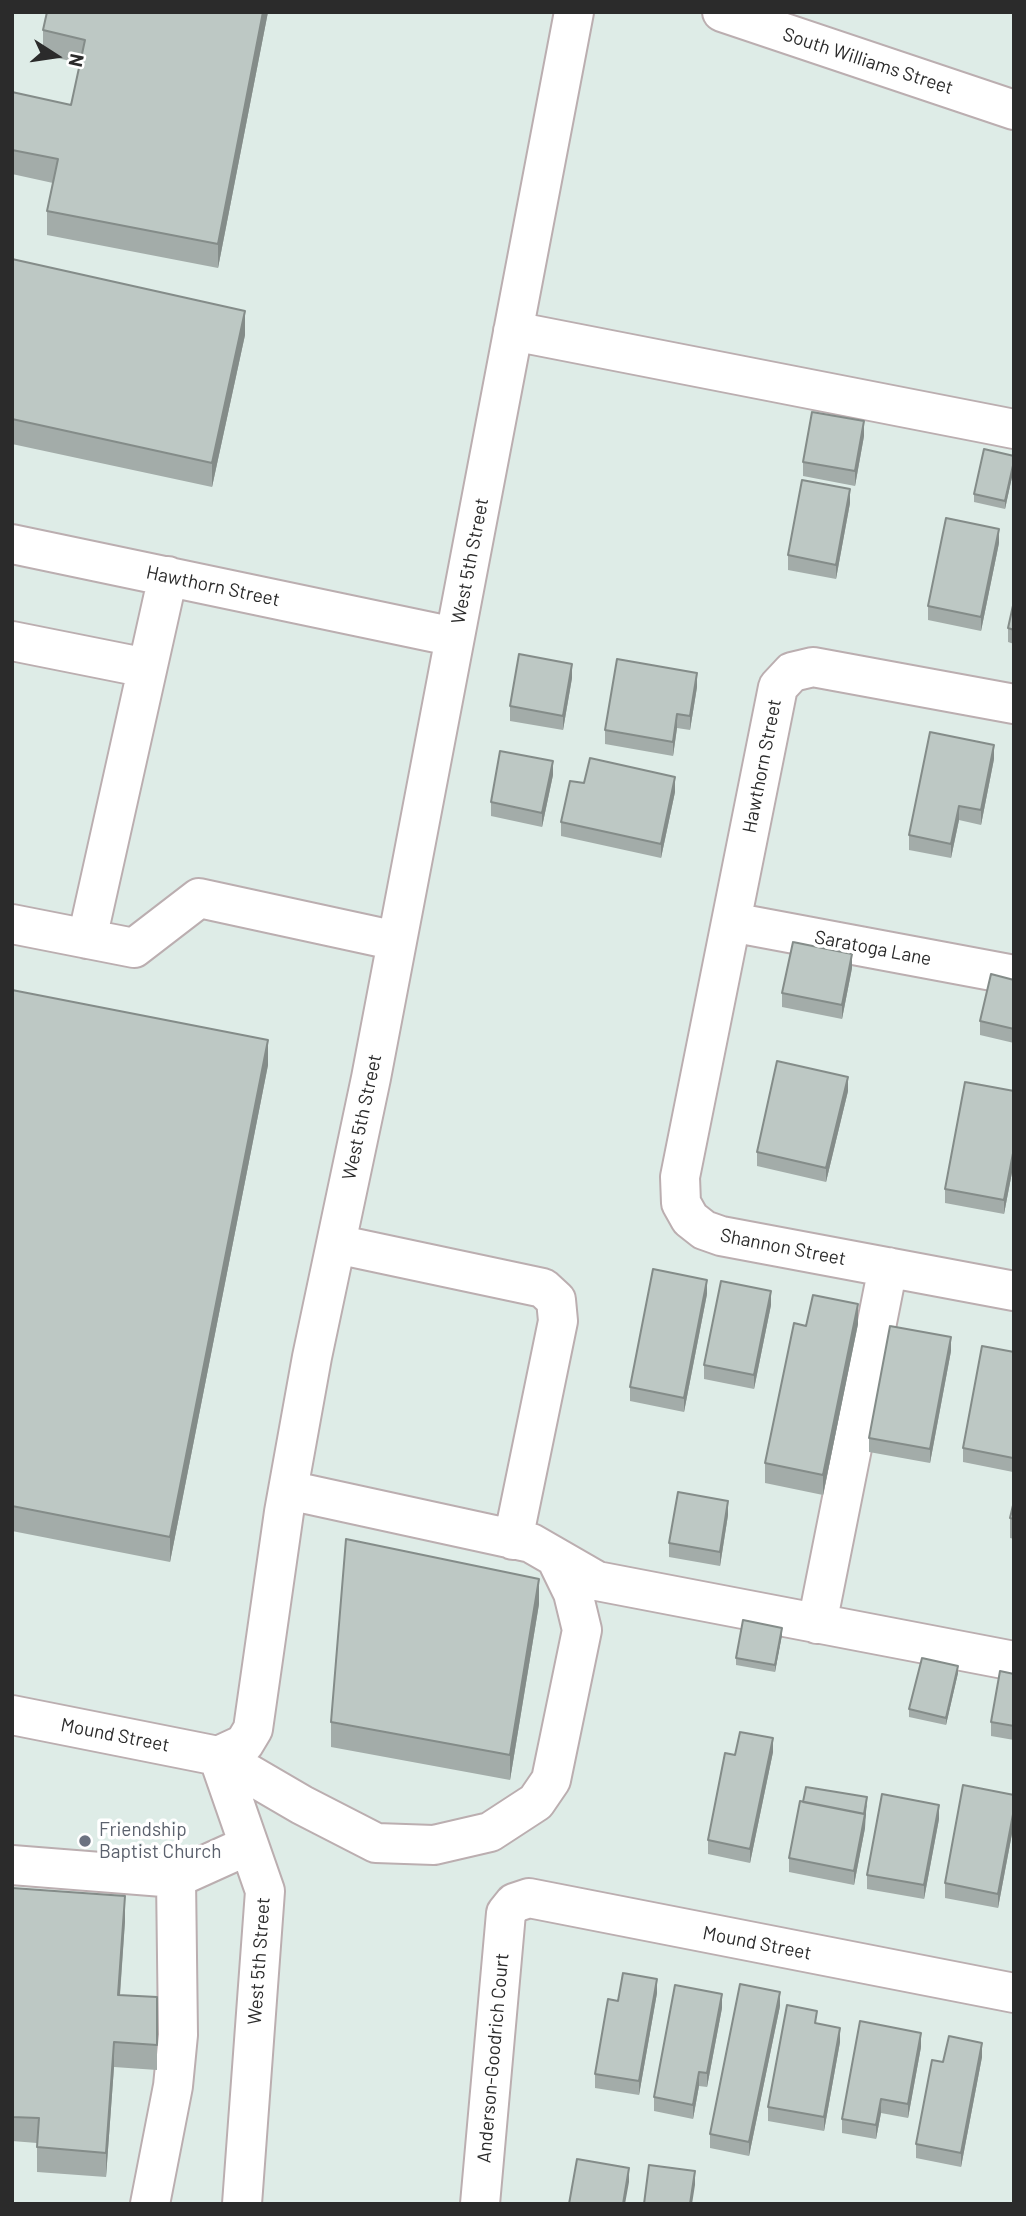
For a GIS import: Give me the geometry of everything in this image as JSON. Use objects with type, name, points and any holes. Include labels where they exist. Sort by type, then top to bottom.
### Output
[{"type":"street","name":"West 5th Street","points":[[242,2204],[265,1891],[218,1756],[244,1744],[253,1729],[288,1490],[397,941],[574,12]]},
{"type":"street","name":"South Williams Street","points":[[722,12],[815,27],[1014,110]]},
{"type":"street","points":[[513,331],[1014,429]]},
{"type":"street","name":"Hawthorn Street","points":[[12,544],[455,637]]},
{"type":"street","points":[[87,939],[167,576]]},
{"type":"street","points":[[12,641],[147,668]]},
{"type":"street","name":"Hawthorn Street","points":[[731,922],[778,687],[792,672],[813,667],[1014,704]]},
{"type":"street","points":[[12,924],[134,948],[199,898],[397,941]]},
{"type":"street","name":"Saratoga Lane","points":[[731,922],[1014,975]]},
{"type":"street","name":"Shannon Street","points":[[731,922],[680,1177],[681,1203],[690,1219],[704,1230],[721,1236],[1014,1291]]},
{"type":"street","points":[[336,1244],[542,1288],[556,1300],[558,1321],[513,1539]]},
{"type":"street","points":[[817,1625],[888,1267]]},
{"type":"street","points":[[288,1490],[531,1543],[597,1581],[1014,1661]]},
{"type":"street","name":"Mound Street","points":[[12,1715],[218,1756],[302,1805],[376,1843],[434,1845],[490,1832],[536,1802],[551,1780],[582,1630],[573,1593],[556,1558]]},
{"type":"street","points":[[12,1865],[176,1878],[249,1845]]},
{"type":"street","points":[[150,2204],[173,2086],[178,2035],[176,1878]]},
{"type":"street","name":"Mound Street","points":[[506,1913],[514,1903],[529,1898],[1014,1993]]},
{"type":"street","name":"Anderson-Goodrich Court","points":[[480,2204],[506,1913]]},
{"type":"building","points":[[47,12],[263,12],[218,244],[47,211],[58,159],[12,150],[12,92],[71,105],[85,40],[43,30]]},
{"type":"building","points":[[12,259],[245,311],[212,463],[12,419]]},
{"type":"building","points":[[812,412],[864,421],[855,471],[803,462]]},
{"type":"building","points":[[984,449],[1014,456],[1005,501],[974,494]]},
{"type":"building","points":[[802,480],[850,489],[836,565],[788,555]]},
{"type":"building","points":[[946,518],[999,529],[981,617],[928,606]]},
{"type":"building","points":[[1014,601],[1014,630],[1008,628]]},
{"type":"building","points":[[519,654],[572,664],[563,716],[510,706]]},
{"type":"building","points":[[617,659],[697,673],[690,716],[677,714],[673,742],[605,730]]},
{"type":"building","points":[[930,732],[994,745],[981,810],[959,806],[951,844],[909,835]]},
{"type":"building","points":[[500,751],[553,761],[542,813],[491,802]]},
{"type":"building","points":[[590,758],[675,777],[661,844],[561,822],[570,781],[584,783]]},
{"type":"building","points":[[793,942],[852,954],[842,1005],[782,993]]},
{"type":"building","points":[[991,974],[1014,980],[1014,1029],[980,1021]]},
{"type":"building","points":[[12,990],[268,1040],[170,1537],[12,1506]]},
{"type":"building","points":[[777,1061],[848,1077],[826,1168],[757,1152]]},
{"type":"building","points":[[965,1082],[1014,1091],[1014,1148],[1004,1200],[945,1189]]},
{"type":"building","points":[[653,1269],[707,1280],[684,1398],[630,1387]]},
{"type":"building","points":[[721,1281],[771,1291],[754,1375],[704,1365]]},
{"type":"building","points":[[813,1295],[858,1304],[823,1475],[765,1463],[794,1323],[806,1326]]},
{"type":"building","points":[[890,1326],[951,1337],[930,1449],[869,1438]]},
{"type":"building","points":[[982,1346],[1014,1352],[1013,1458],[963,1448]]},
{"type":"building","points":[[678,1492],[728,1501],[720,1552],[669,1543]]},
{"type":"building","points":[[1014,1501],[1014,1519],[1010,1518]]},
{"type":"building","points":[[346,1539],[539,1579],[510,1755],[331,1722]]},
{"type":"building","points":[[743,1620],[782,1628],[775,1665],[736,1658]]},
{"type":"building","points":[[922,1658],[958,1666],[946,1718],[909,1709]]},
{"type":"building","points":[[1000,1671],[1014,1674],[1014,1726],[991,1722]]},
{"type":"building","points":[[740,1732],[773,1738],[750,1849],[708,1840],[725,1753],[735,1755]]},
{"type":"building","points":[[963,1785],[1014,1795],[1014,1809],[998,1894],[945,1883]]},
{"type":"building","points":[[806,1787],[867,1797],[864,1814],[803,1802]]},
{"type":"building","points":[[882,1794],[939,1805],[924,1885],[867,1875]]},
{"type":"building","points":[[800,1801],[865,1814],[854,1871],[789,1858]]},
{"type":"building","points":[[12,1888],[125,1896],[118,1995],[157,1997],[157,2045],[114,2042],[106,2153],[37,2147],[39,2118],[12,2117]]},
{"type":"building","points":[[623,1973],[657,1979],[639,2081],[595,2074],[608,1999],[618,2001]]},
{"type":"building","points":[[740,1984],[780,1992],[749,2142],[710,2134]]},
{"type":"building","points":[[675,1985],[722,1994],[707,2073],[699,2072],[693,2105],[654,2097]]},
{"type":"building","points":[[787,2005],[817,2011],[815,2023],[840,2028],[824,2117],[768,2107]]},
{"type":"building","points":[[860,2021],[921,2033],[908,2104],[881,2099],[876,2125],[842,2119]]},
{"type":"building","points":[[949,2036],[982,2043],[961,2153],[916,2144],[932,2060],[943,2062]]},
{"type":"building","points":[[577,2159],[629,2168],[623,2204],[569,2204]]},
{"type":"building","points":[[649,2165],[695,2171],[690,2204],[644,2204]]},
{"type":"place","name":"Friendship Baptist Church","points":[[85,1841]]}]
